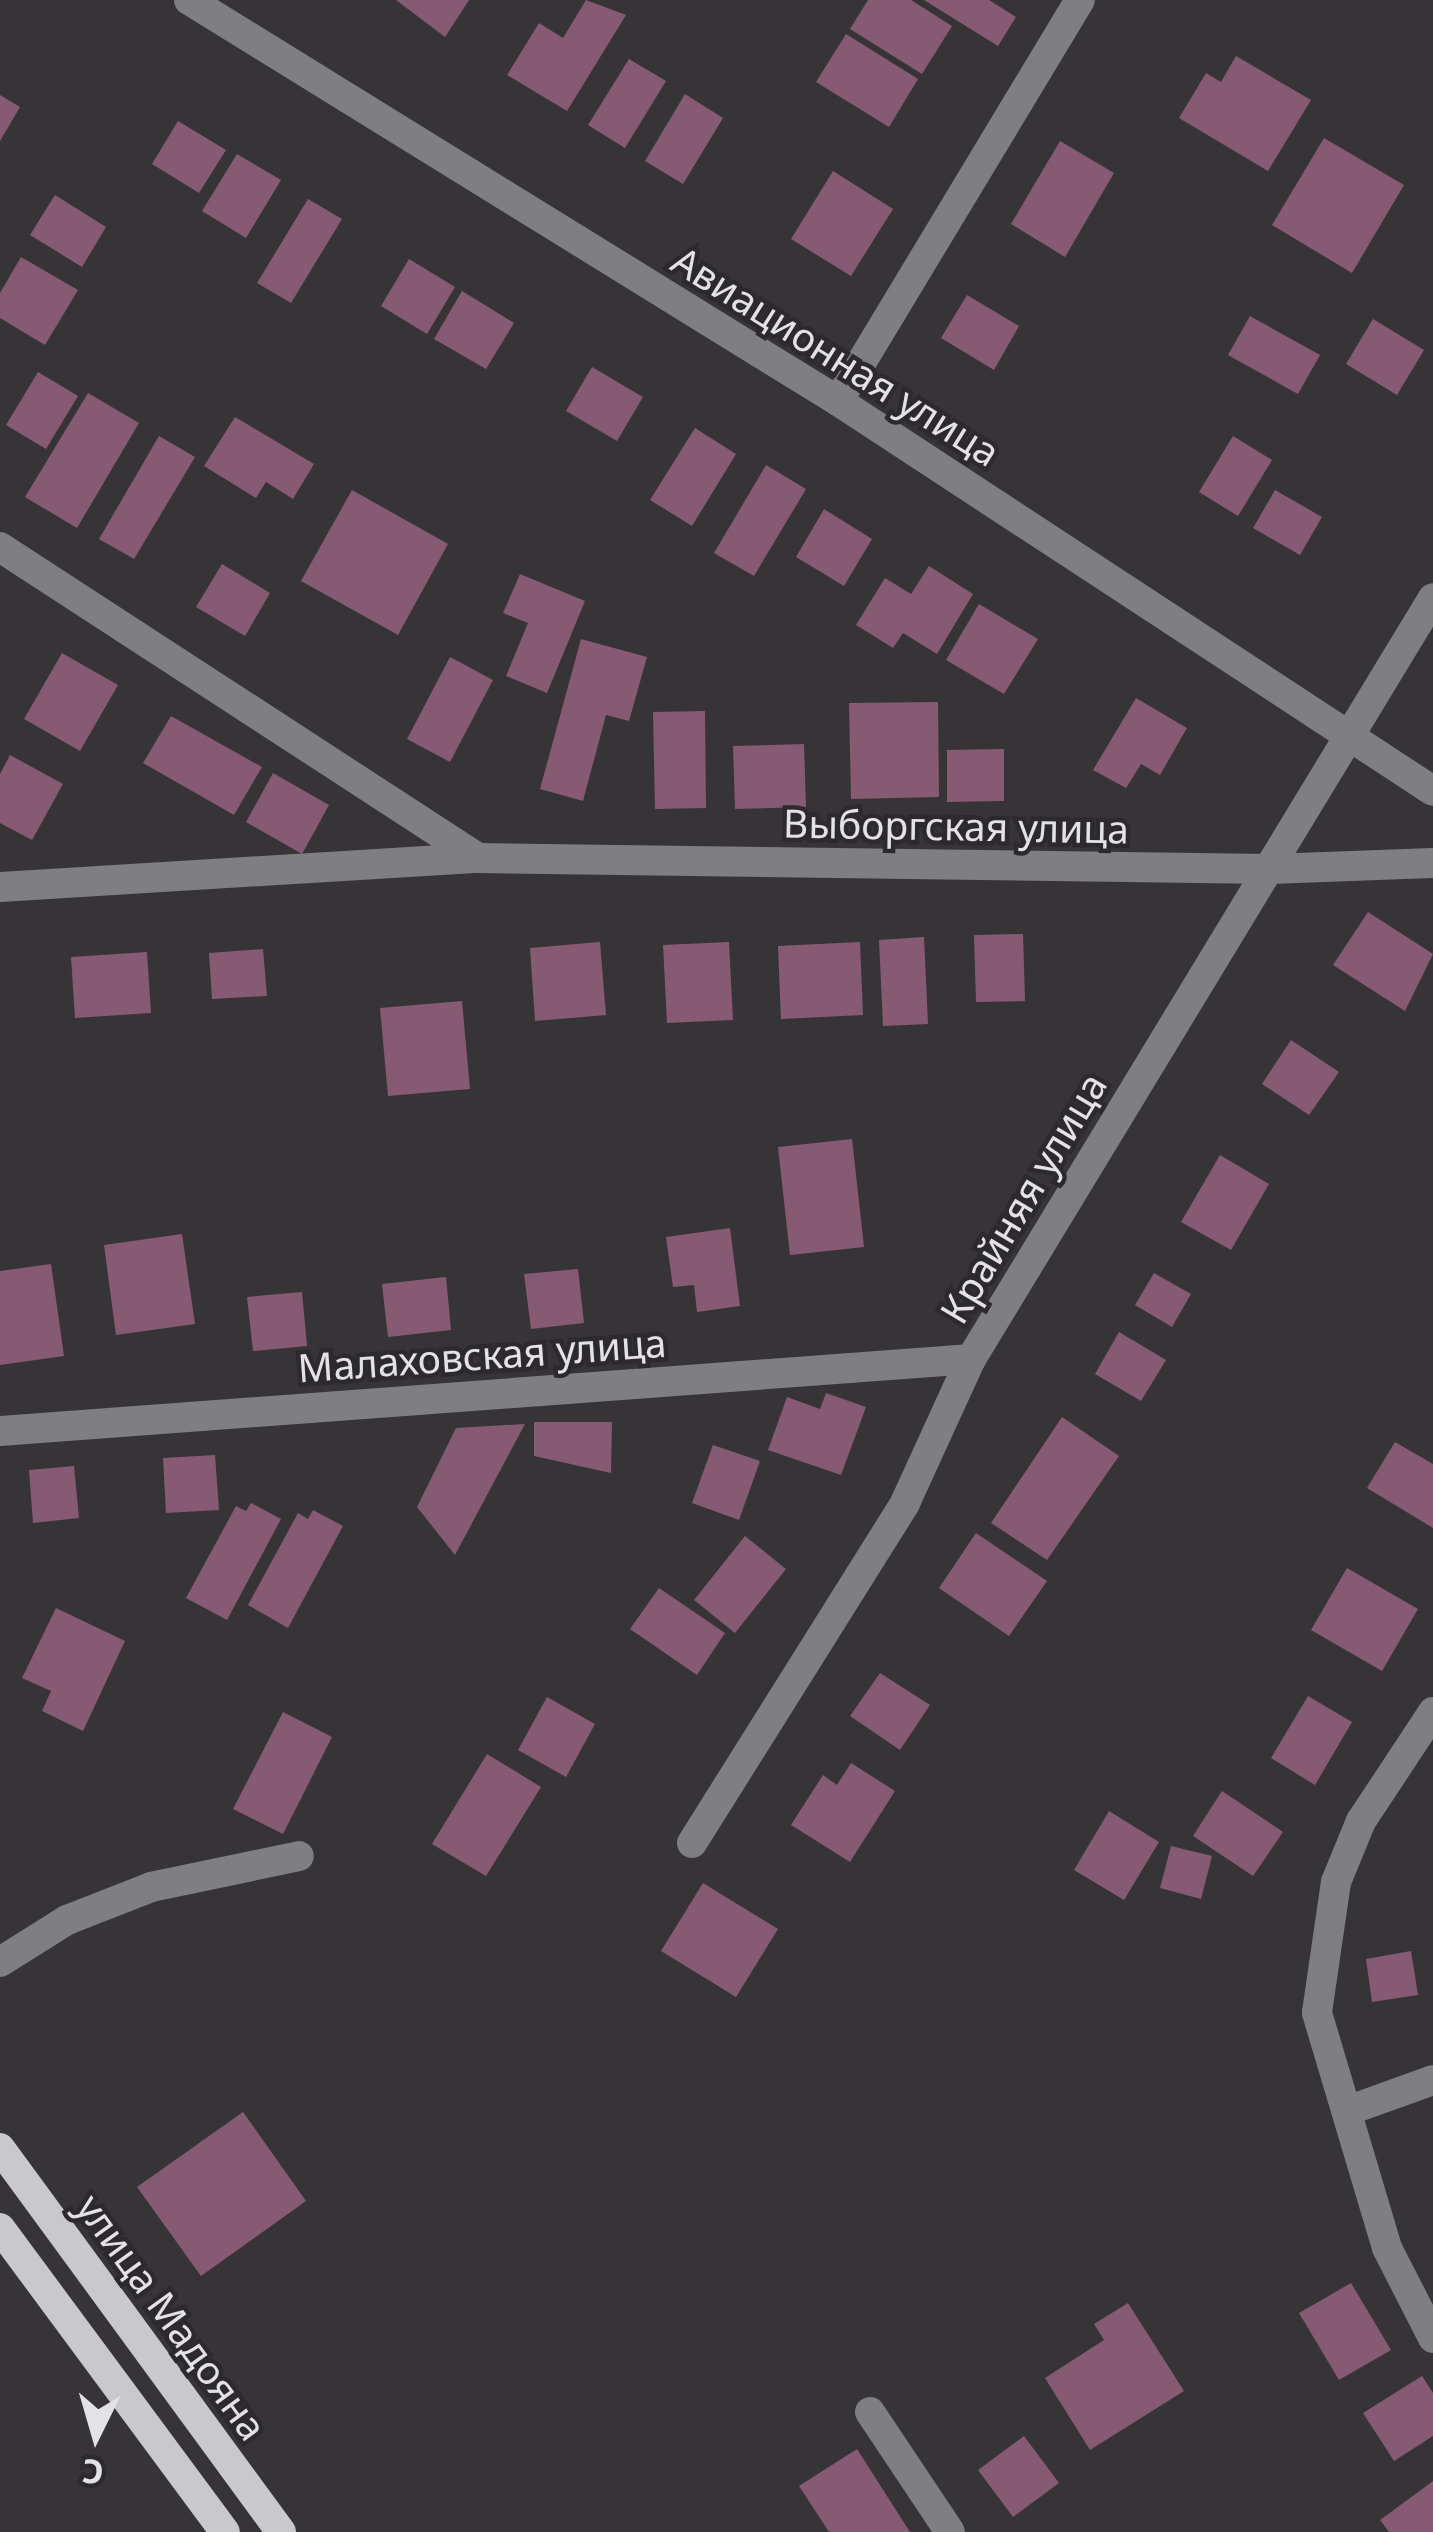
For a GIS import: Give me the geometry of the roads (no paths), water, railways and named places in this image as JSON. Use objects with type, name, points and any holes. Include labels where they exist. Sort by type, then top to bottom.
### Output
[{"type":"main road","name":"улица Мадояна","points":[[0,2149],[281,2532]]},
{"type":"main road","points":[[0,2228],[225,2532]]},
{"type":"street","name":"Авиационная улица","points":[[189,0],[838,401],[1433,790]]},
{"type":"street","points":[[838,401],[1080,0]]},
{"type":"street","points":[[0,548],[478,858]]},
{"type":"street","name":"Крайняя улица","points":[[692,1843],[904,1503],[970,1359],[1433,598]]},
{"type":"street","name":"Выборгская улица","points":[[0,887],[478,858],[1269,869],[1433,863]]},
{"type":"street","name":"Малаховская улица","points":[[0,1431],[970,1359]]},
{"type":"street","points":[[1433,1712],[1361,1821],[1336,1882],[1320,1952],[1317,2012],[1387,2248],[1433,2338]]},
{"type":"street","points":[[0,1962],[67,1920],[152,1887],[299,1856]]},
{"type":"street","points":[[1347,2111],[1433,2080]]},
{"type":"street","points":[[870,2412],[950,2532]]}]
